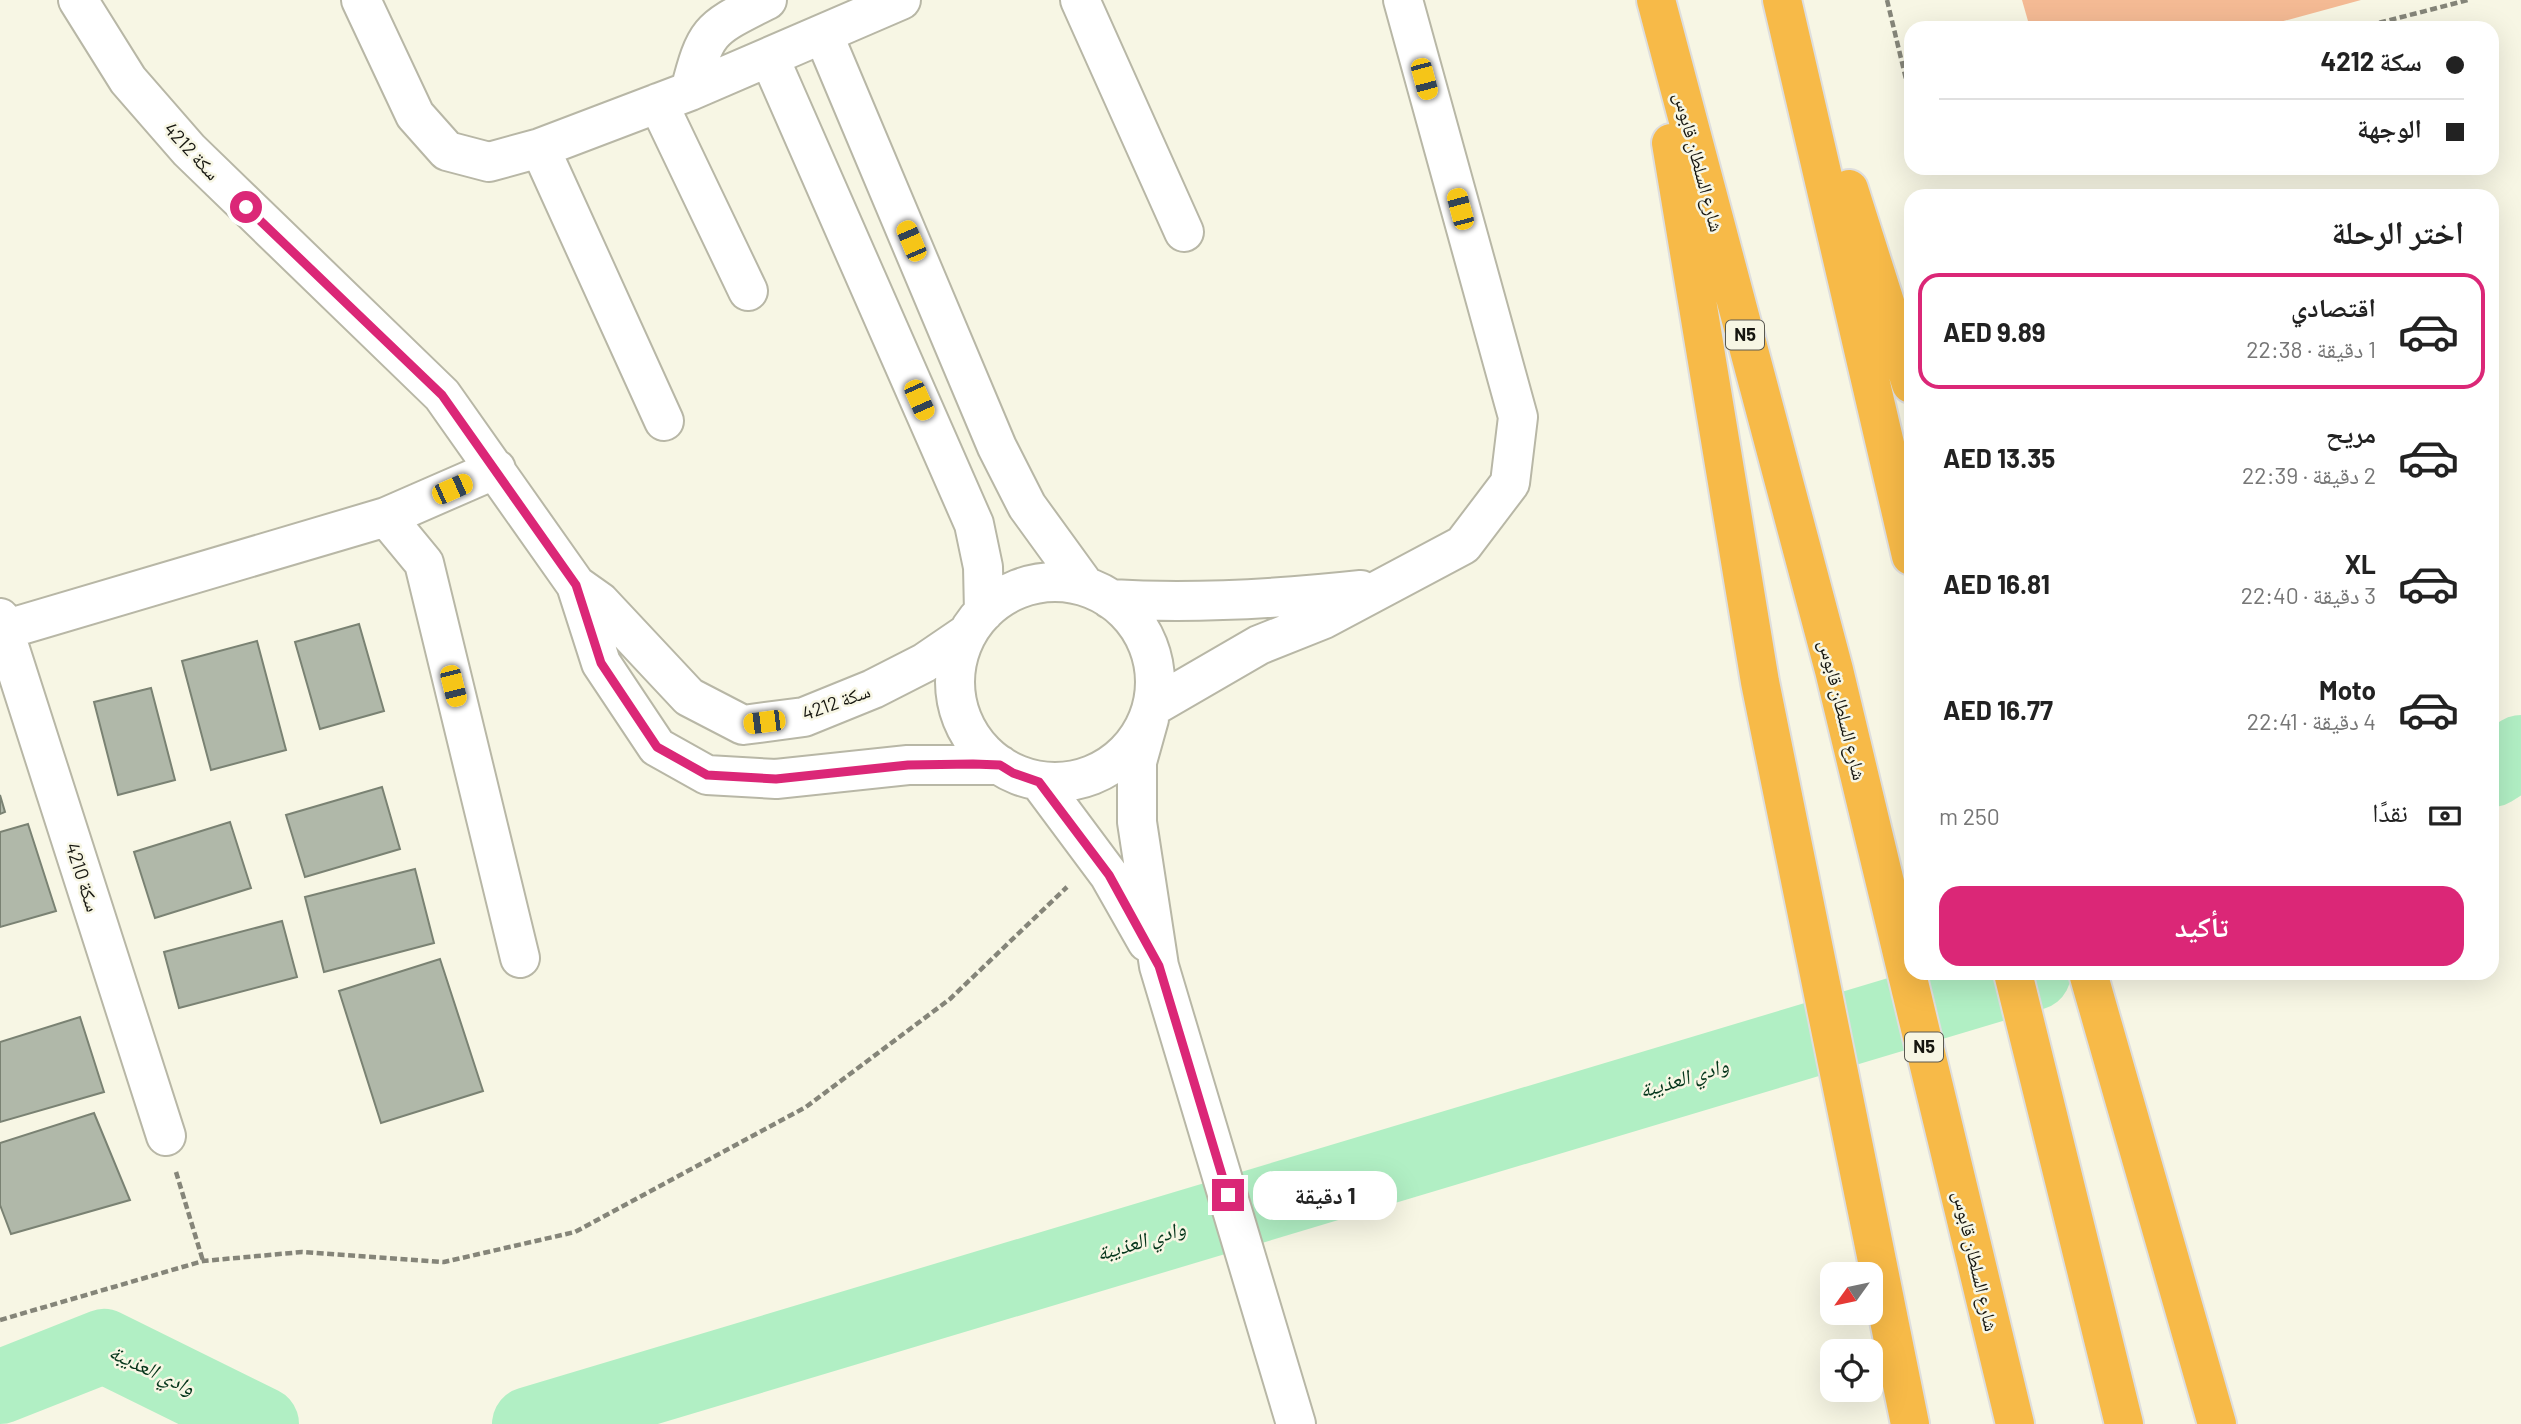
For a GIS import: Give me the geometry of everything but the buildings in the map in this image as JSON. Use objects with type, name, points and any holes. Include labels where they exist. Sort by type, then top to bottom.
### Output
[{"type":"highway","points":[[1647,0],[1760,682],[1910,1424]]},
{"type":"highway","name":"شارع السلطان قابوس","points":[[1656,0],[1834,670],[1904,962]]},
{"type":"highway","points":[[1782,0],[1904,526]]},
{"type":"highway","points":[[1790,0],[1904,362]]},
{"type":"highway","name":"شارع السلطان قابوس","points":[[1908,980],[2015,1424]]},
{"type":"highway","points":[[2015,980],[2124,1424]]},
{"type":"highway","points":[[2090,980],[2217,1424]]},
{"type":"street","name":"سكة 4212","points":[[78,0],[128,80],[189,150],[442,395],[576,585],[601,663],[657,747],[707,775],[776,779],[908,765],[1000,765]]},
{"type":"street","points":[[361,0],[415,115],[447,151],[489,162],[540,148],[674,97],[824,36],[901,0]]},
{"type":"street","points":[[674,97],[711,32],[768,0]]},
{"type":"street","points":[[1080,0],[1184,232]]},
{"type":"street","points":[[770,59],[974,524],[983,567],[976,622],[958,659],[955,686],[960,713],[972,737],[1000,765],[1013,773],[1039,782],[1066,782],[1093,776],[1116,762],[1135,743],[1150,713],[1259,645],[1324,619],[1377,588],[1463,545],[1510,483],[1518,416],[1403,0]]},
{"type":"street","points":[[824,36],[997,447],[1027,506],[1097,593],[1130,617],[1146,639],[1154,665],[1155,693],[1138,762],[1137,822],[1159,966],[1296,1424]]},
{"type":"street","points":[[674,97],[748,291]]},
{"type":"street","points":[[540,148],[664,421]]},
{"type":"street","points":[[2,624],[386,517],[496,469]]},
{"type":"street","points":[[386,517],[424,563],[520,958]]},
{"type":"street","points":[[976,622],[1005,595],[1031,585],[1058,582],[1097,593],[1146,601],[1300,597],[1377,588]]},
{"type":"street","name":"سكة 4212","points":[[576,585],[600,602],[689,697],[743,724],[804,717],[873,689],[924,663],[976,622]]},
{"type":"street","name":"سكة 4210","points":[[2,624],[166,1136]]},
{"type":"street","points":[[1039,782],[1097,859],[1159,966]]},
{"type":"path","points":[[1887,0],[1904,71]]},
{"type":"path","points":[[2386,21],[2468,0]]},
{"type":"path","points":[[0,1320],[203,1261],[302,1252],[444,1262],[575,1233],[806,1107],[950,999],[1097,859]]},
{"type":"path","points":[[166,1136],[203,1261]]},
{"type":"shaded area","points":[[2022,0],[2361,0],[2284,21],[2028,21]]},
{"type":"waterway","name":"وادي العذيبة","points":[[2499,766],[2521,752]]},
{"type":"waterway","name":"وادي العذيبة","points":[[529,1424],[2011,980]]},
{"type":"waterway","name":"وادي العذيبة","points":[[0,1387],[104,1346],[262,1424]]},
{"type":"route","points":[[246,207],[442,395],[535,523],[576,585],[601,663],[657,747],[707,775],[776,779],[908,765],[973,764],[1000,765],[1013,773],[1039,782],[1109,875],[1159,966],[1228,1195]]}]
